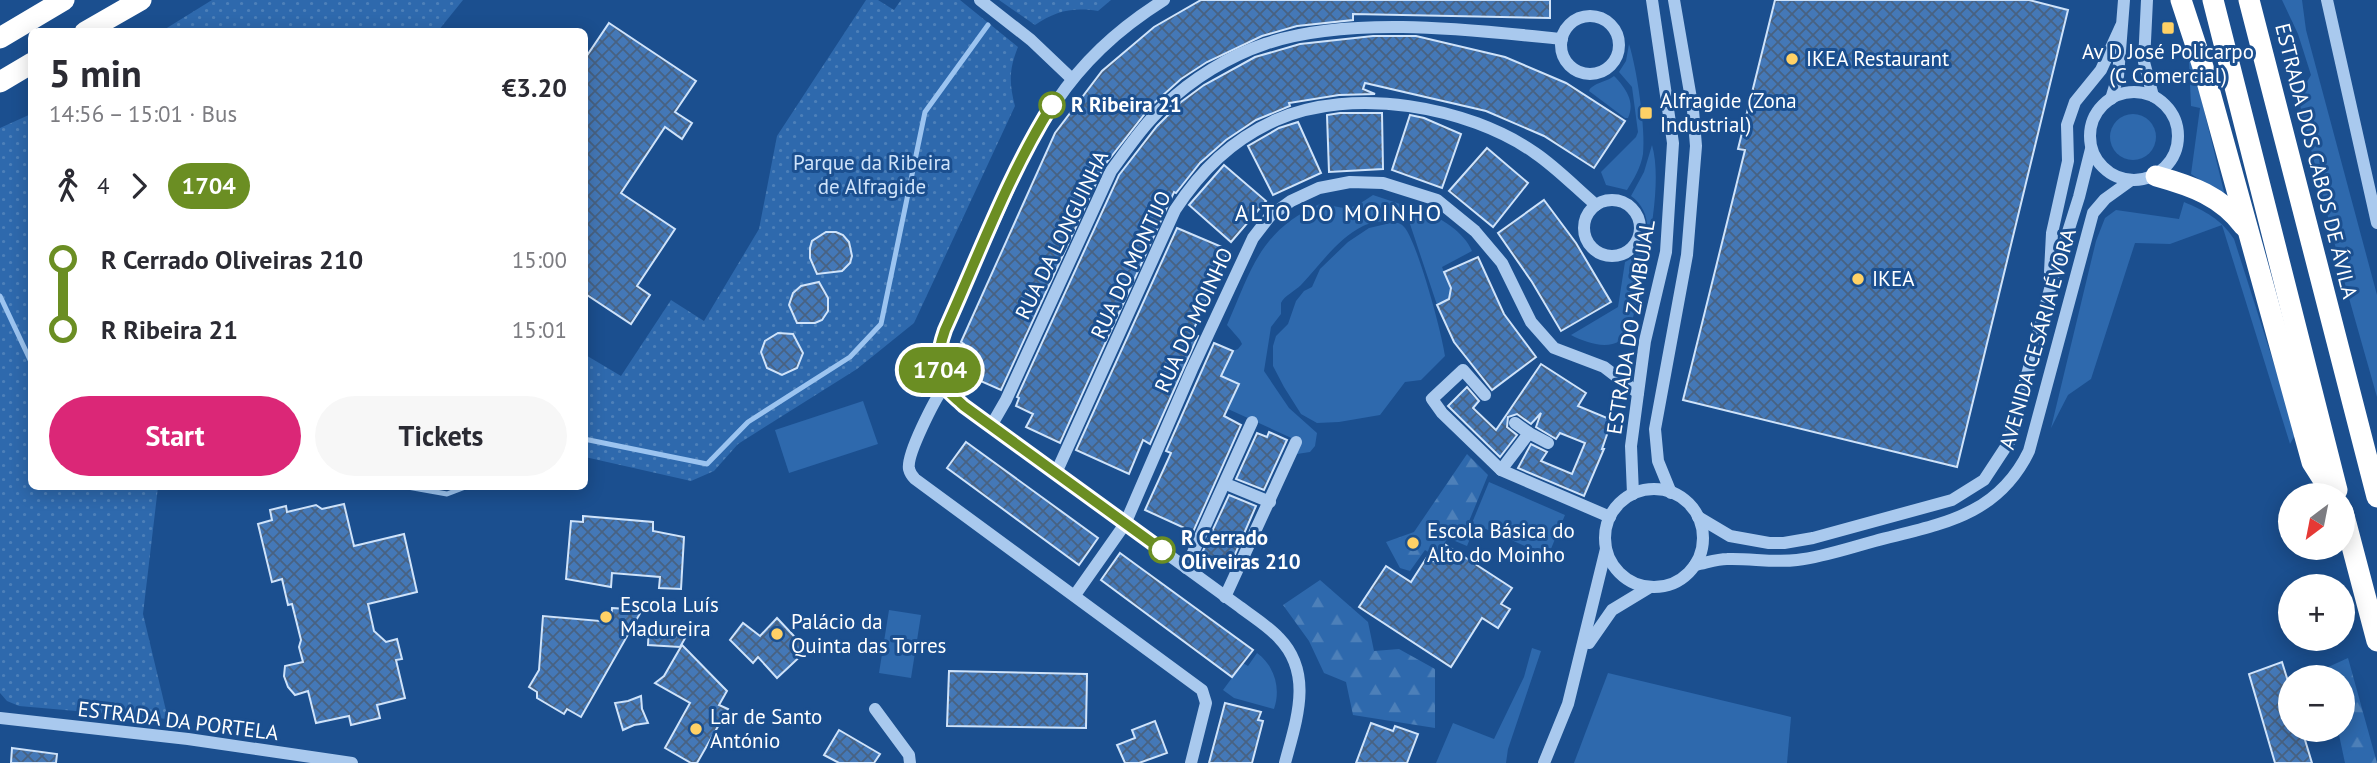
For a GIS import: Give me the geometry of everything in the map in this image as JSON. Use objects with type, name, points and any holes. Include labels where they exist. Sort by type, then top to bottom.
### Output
[{"type":"highway","points":[[35,18],[50,0]]},
{"type":"highway","points":[[0,38],[64,0]]},
{"type":"highway","points":[[92,28],[141,0]]},
{"type":"highway","points":[[2181,0],[2200,55],[2312,461],[2326,483]]},
{"type":"highway","points":[[2213,0],[2336,483]]},
{"type":"highway","name":"ESTRADA DOS CABOS DE ÁVILA","points":[[2249,0],[2377,497]]},
{"type":"highway","points":[[0,82],[28,65]]},
{"type":"highway","points":[[2156,176],[2188,185],[2223,203],[2247,231]]},
{"type":"highway","points":[[2356,560],[2377,641]]},
{"type":"street","points":[[980,0],[1031,40],[1072,79]]},
{"type":"street","points":[[1164,0],[1114,36],[1072,79],[1034,134],[945,330],[938,356],[944,387],[964,406],[1277,635],[1285,644],[1298,673],[1301,699],[1285,763]]},
{"type":"street","name":"ESTRADA DO ZAMBUJAL","points":[[1633,494],[1630,446],[1645,341],[1666,253],[1673,143],[1652,0]]},
{"type":"street","name":"ESTRADA DO ZAMBUJAL","points":[[1671,493],[1658,461],[1655,429],[1688,255],[1696,146],[1693,110],[1674,0]]},
{"type":"street","points":[[2110,99],[2132,92],[2153,96],[2165,104],[2174,115],[2179,142],[2175,156],[2156,176],[2130,181],[2117,178],[2097,161],[2091,149],[2091,126],[2095,116],[2110,99],[2118,76],[2124,0]]},
{"type":"street","points":[[2147,0],[2144,62],[2153,96]]},
{"type":"street","points":[[2327,0],[2377,222]]},
{"type":"street","points":[[1590,16],[1600,18],[1615,31],[1618,50],[1609,66],[1602,71],[1584,73],[1575,70],[1563,57],[1562,39],[1572,22],[1590,16]]},
{"type":"street","points":[[2050,289],[2052,233],[2068,161],[2067,125],[2076,102],[2101,70],[2121,26]]},
{"type":"street","name":"RUA DA LONGUINHA","points":[[991,426],[1006,400],[1111,171],[1131,141],[1165,105],[1195,81],[1229,60],[1265,44],[1326,32],[1424,28],[1562,39]]},
{"type":"street","name":"RUA DO MONTIJO","points":[[1056,473],[1175,210],[1211,162],[1235,144],[1278,119],[1303,111],[1358,104],[1396,105],[1458,117],[1510,138],[1536,153],[1596,205]]},
{"type":"street","name":"AVENIDA CESÁRIA ÉVORA","points":[[1698,517],[1730,536],[1784,543],[1813,538],[1952,500],[1984,480],[2009,442],[2091,149]]},
{"type":"street","name":"AVENIDA CESÁRIA ÉVORA","points":[[1695,565],[1726,559],[1798,560],[1957,519],[1989,502],[2003,491],[2022,466],[2029,451],[2093,213],[2105,199],[2130,181]]},
{"type":"street","name":"RUA DO MOINHO","points":[[1075,595],[1125,524],[1253,238],[1270,216],[1291,201],[1319,188],[1350,182],[1383,183],[1437,200],[1475,231],[1503,263],[1531,322],[1554,348],[1604,367],[1638,393]]},
{"type":"street","points":[[1613,200],[1630,206],[1636,213],[1640,230],[1633,246],[1626,252],[1608,255],[1592,246],[1584,229],[1585,220],[1596,205],[1613,200]]},
{"type":"street","points":[[1485,396],[1464,370],[1432,399],[1442,413],[1502,470],[1610,517]]},
{"type":"street","points":[[944,387],[934,400],[909,460],[909,472],[1202,690],[1206,703],[1191,763]]},
{"type":"street","points":[[1186,568],[1252,422]]},
{"type":"street","points":[[1515,423],[1548,443]]},
{"type":"street","points":[[1502,470],[1529,433]]},
{"type":"street","points":[[1225,597],[1296,442]]},
{"type":"street","points":[[1226,484],[1270,502]]},
{"type":"street","points":[[1658,490],[1671,493],[1682,498],[1698,517],[1703,541],[1695,565],[1680,580],[1660,587],[1635,583],[1622,575],[1612,563],[1606,548],[1605,538],[1610,517],[1616,508],[1633,494],[1658,490]]},
{"type":"street","points":[[1544,763],[1568,705],[1606,548]]},
{"type":"street","points":[[1582,655],[1605,617],[1618,605],[1650,587]]},
{"type":"street","points":[[875,709],[909,755],[910,763]]},
{"type":"street","name":"ESTRADA DA PORTELA","points":[[0,718],[188,739],[352,763]]},
{"type":"green space","points":[[212,0],[463,0],[440,28],[167,28]]},
{"type":"green space","name":"Parque da Ribeira de Alfragide","points":[[866,0],[878,0],[894,10],[901,0],[960,0],[1018,47],[1011,76],[1015,106],[914,323],[857,369],[738,444],[714,471],[691,481],[588,458],[588,356],[621,376],[671,300],[704,321],[759,229],[777,136]]},
{"type":"green space","points":[[999,0],[1111,0],[1098,11],[1065,11],[1035,25]]},
{"type":"green space","points":[[2282,0],[2302,0],[2306,30],[2377,295],[2377,397],[2343,277],[2298,97],[2311,75],[2298,34]]},
{"type":"green space","points":[[1629,44],[1640,99],[1644,143],[1641,164],[1627,190],[1606,185],[1601,172],[1638,132],[1632,87],[1619,72],[1626,61]]},
{"type":"green space","points":[[2192,61],[2225,196],[2191,174],[2200,108],[2191,106],[2189,62]]},
{"type":"green space","points":[[1614,76],[1630,101],[1628,118],[1589,91],[1593,86]]},
{"type":"green space","points":[[2133,114],[2149,121],[2156,137],[2149,153],[2133,160],[2117,153],[2110,137],[2117,121]]},
{"type":"green space","points":[[28,115],[28,490],[158,490],[143,614],[168,719],[19,706],[7,701],[0,693],[0,128]]},
{"type":"green space","points":[[1652,145],[1656,186],[1654,210],[1631,327],[1626,336],[1612,344],[1587,342],[1571,335],[1618,307],[1625,262],[1641,249],[1645,240],[1647,221],[1639,203],[1631,196],[1644,172]]},
{"type":"green space","points":[[1373,195],[1412,208],[1403,216],[1363,226],[1345,238],[1301,285],[1282,300],[1281,314],[1271,327],[1264,371],[1289,408],[1317,433],[1315,446],[1310,452],[1297,454],[1298,441],[1228,409],[1239,385],[1221,376],[1233,351],[1242,344],[1227,325],[1252,268],[1271,238],[1285,225],[1322,203],[1348,208]]},
{"type":"green space","points":[[2184,202],[2212,216],[2224,226],[2234,239],[2296,433],[2290,444],[2222,225],[2170,244],[2135,243],[2091,379],[2068,395],[2051,428],[2096,241],[2105,218],[2116,210],[2179,219]]},
{"type":"green space","points":[[1423,211],[1451,226],[1464,238],[1472,251],[1442,267],[1455,297],[1437,305],[1409,221],[1412,216]]},
{"type":"green space","points":[[1395,222],[1405,228],[1423,270],[1445,356],[1421,380],[1405,382],[1380,415],[1317,423],[1301,414],[1273,366],[1276,336],[1288,324],[1296,301],[1304,291],[1312,287],[1320,269],[1348,242],[1369,228]]},
{"type":"green space","points":[[863,401],[878,444],[789,473],[775,430]]},
{"type":"green space","points":[[1467,454],[1488,475],[1465,531],[1471,536],[1467,546],[1448,538],[1435,556],[1425,550],[1410,571],[1400,568],[1386,542],[1414,532]]},
{"type":"green space","points":[[1489,482],[1565,515],[1548,556],[1472,523]]},
{"type":"green space","points":[[1320,580],[1368,622],[1374,651],[1399,649],[1435,669],[1435,728],[1353,715],[1346,682],[1324,673],[1309,641],[1283,605]]},
{"type":"green space","points":[[889,610],[921,615],[911,678],[879,673]]},
{"type":"green space","points":[[1532,648],[1541,651],[1508,749],[1506,763],[1436,763],[1453,723],[1494,739],[1524,677]]},
{"type":"green space","points":[[1257,653],[1268,664],[1275,678],[1277,694],[1274,709],[1234,698],[1223,690],[1243,663],[1248,666]]},
{"type":"green space","points":[[2348,658],[2350,665],[2333,665]]},
{"type":"green space","points":[[1608,673],[1791,717],[1787,763],[1574,763]]},
{"type":"green space","points":[[2355,683],[2377,763],[2345,763],[2341,742],[2355,742]]},
{"type":"building","points":[[1201,0],[1550,0],[1550,18],[1353,14],[1353,20],[1297,26],[1262,36],[1207,62],[1181,79],[1151,106],[1104,166],[1001,390],[967,375],[973,362],[959,355],[964,344],[961,342],[1055,133],[1102,71],[1154,27]]},
{"type":"building","name":"IKEA","points":[[1775,0],[2029,0],[2068,10],[1957,467],[1683,400],[1745,150],[1738,149]]},
{"type":"building","points":[[609,23],[696,81],[675,112],[692,123],[682,139],[665,127],[621,193],[675,229],[637,286],[650,295],[631,324],[588,296],[588,54]]},
{"type":"building","points":[[1373,36],[1416,36],[1505,57],[1566,83],[1625,121],[1594,168],[1544,136],[1486,111],[1365,83],[1363,89],[1375,94],[1339,95],[1289,103],[1290,106],[1256,120],[1226,140],[1200,163],[1176,193],[1174,192],[1060,443],[1026,427],[1033,414],[1016,406],[1017,397],[1119,175],[1157,126],[1181,102],[1204,85],[1255,57],[1300,44]]},
{"type":"building","points":[[1382,113],[1383,169],[1329,172],[1327,115]]},
{"type":"building","points":[[1410,115],[1461,134],[1442,188],[1392,170]]},
{"type":"building","points":[[1298,122],[1321,173],[1273,195],[1248,146],[1279,128]]},
{"type":"building","points":[[1487,148],[1528,183],[1493,227],[1449,191]]},
{"type":"building","points":[[1224,165],[1266,201],[1231,242],[1189,205]]},
{"type":"building","points":[[1544,200],[1576,243],[1611,302],[1561,331],[1532,282],[1498,233]]},
{"type":"building","points":[[1177,228],[1229,250],[1192,333],[1198,336],[1150,444],[1143,440],[1129,474],[1076,450]]},
{"type":"building","points":[[826,232],[843,235],[849,242],[852,256],[850,263],[842,271],[817,274],[810,258],[810,248],[812,241]]},
{"type":"building","points":[[1478,257],[1504,314],[1536,357],[1492,390],[1454,342],[1437,305],[1449,299],[1451,288],[1444,272]]},
{"type":"building","points":[[819,282],[828,298],[828,311],[822,320],[815,323],[797,323],[789,305],[793,293],[801,286]]},
{"type":"building","points":[[778,333],[793,334],[803,353],[797,368],[782,375],[767,368],[761,352],[765,341]]},
{"type":"building","points":[[1214,343],[1233,351],[1221,376],[1239,384],[1224,416],[1241,425],[1193,532],[1145,510],[1171,453],[1166,451]]},
{"type":"building","points":[[1541,364],[1586,393],[1578,406],[1612,420],[1604,449],[1584,496],[1518,468],[1531,444],[1547,452],[1541,461],[1572,474],[1585,443],[1560,433],[1556,439],[1536,427],[1541,413],[1531,424],[1517,414],[1508,417],[1507,427],[1517,435],[1500,457],[1448,406],[1467,387],[1479,401],[1473,408],[1496,430]]},
{"type":"building","points":[[1269,432],[1287,440],[1264,490],[1236,479],[1257,433],[1267,437]]},
{"type":"building","points":[[966,442],[1098,538],[1079,565],[947,468]]},
{"type":"building","points":[[1229,495],[1256,506],[1230,566],[1202,553]]},
{"type":"building","points":[[344,504],[354,546],[404,534],[417,592],[368,604],[374,631],[386,642],[397,639],[402,659],[396,660],[405,698],[377,705],[380,718],[351,725],[349,716],[316,723],[308,691],[295,695],[288,687],[284,676],[285,666],[303,662],[299,647],[301,640],[292,604],[288,605],[282,579],[272,582],[258,524],[272,520],[270,510],[286,506],[287,512],[316,505],[322,509]]},
{"type":"building","points":[[583,516],[653,522],[653,531],[684,537],[681,589],[659,588],[660,577],[612,573],[611,587],[566,579],[571,521],[583,522]]},
{"type":"building","points":[[1446,545],[1512,588],[1501,604],[1510,609],[1498,628],[1482,618],[1451,667],[1359,607],[1386,566],[1411,582],[1427,557],[1435,562]]},
{"type":"building","points":[[1120,553],[1253,650],[1232,677],[1101,580]]},
{"type":"building","points":[[612,608],[642,610],[581,717],[567,709],[564,714],[537,698],[537,692],[529,687],[539,670],[543,616],[611,622]]},
{"type":"building","name":"Palácio da Quinta das Torres","points":[[777,618],[807,650],[777,678],[758,657],[753,663],[730,640],[743,623],[760,636]]},
{"type":"building","points":[[649,625],[691,628],[680,647],[648,645]]},
{"type":"building","points":[[682,645],[727,691],[719,705],[728,709],[697,763],[691,763],[665,748],[690,703],[655,683],[664,676]]},
{"type":"building","points":[[2282,662],[2283,665],[2278,665],[2278,742],[2306,742],[2312,763],[2275,763],[2249,674]]},
{"type":"building","points":[[949,671],[1087,674],[1086,728],[947,726]]},
{"type":"building","points":[[641,696],[642,709],[648,723],[623,730],[615,703]]},
{"type":"building","points":[[1225,703],[1261,712],[1258,720],[1263,721],[1252,763],[1209,763]]},
{"type":"building","points":[[1155,721],[1167,753],[1139,763],[1125,763],[1117,745],[1135,738],[1132,730]]},
{"type":"building","points":[[1371,723],[1393,731],[1395,726],[1418,734],[1407,763],[1356,763]]},
{"type":"building","points":[[839,730],[880,754],[874,763],[839,763],[824,755]]},
{"type":"building","points":[[12,748],[57,754],[56,763],[11,763]]},
{"type":"waterway","points":[[588,440],[707,464],[748,422],[850,357],[881,324],[925,112],[988,25]]},
{"type":"waterway","points":[[0,296],[28,356]]},
{"type":"waterway","points":[[424,490],[447,494],[458,490]]},
{"type":"bus line","name":"1704","points":[[1052,105],[1018,167],[945,330],[938,356],[941,376],[944,387],[964,406],[1162,550]]},
{"type":"place","name":"Av D José Policarpo (C Comercial)","points":[[2168,28]]},
{"type":"place","name":"IKEA Restaurant","points":[[1792,59]]},
{"type":"place","name":"R Ribeira 21","points":[[1052,105]]},
{"type":"place","name":"Alfragide (Zona Industrial)","points":[[1646,113]]},
{"type":"place","name":"IKEA","points":[[1858,279]]},
{"type":"place","name":"Escola Básica do Alto do Moinho","points":[[1413,543]]},
{"type":"place","name":"R Cerrado Oliveiras 210","points":[[1162,550]]},
{"type":"place","name":"Escola Luís Madureira","points":[[606,617]]},
{"type":"place","name":"Palácio da Quinta das Torres","points":[[777,634]]},
{"type":"place","name":"Lar de Santo António","points":[[696,729]]},
{"type":"district","name":"ALTO DO MOINHO","points":[[1339,213]]}]
